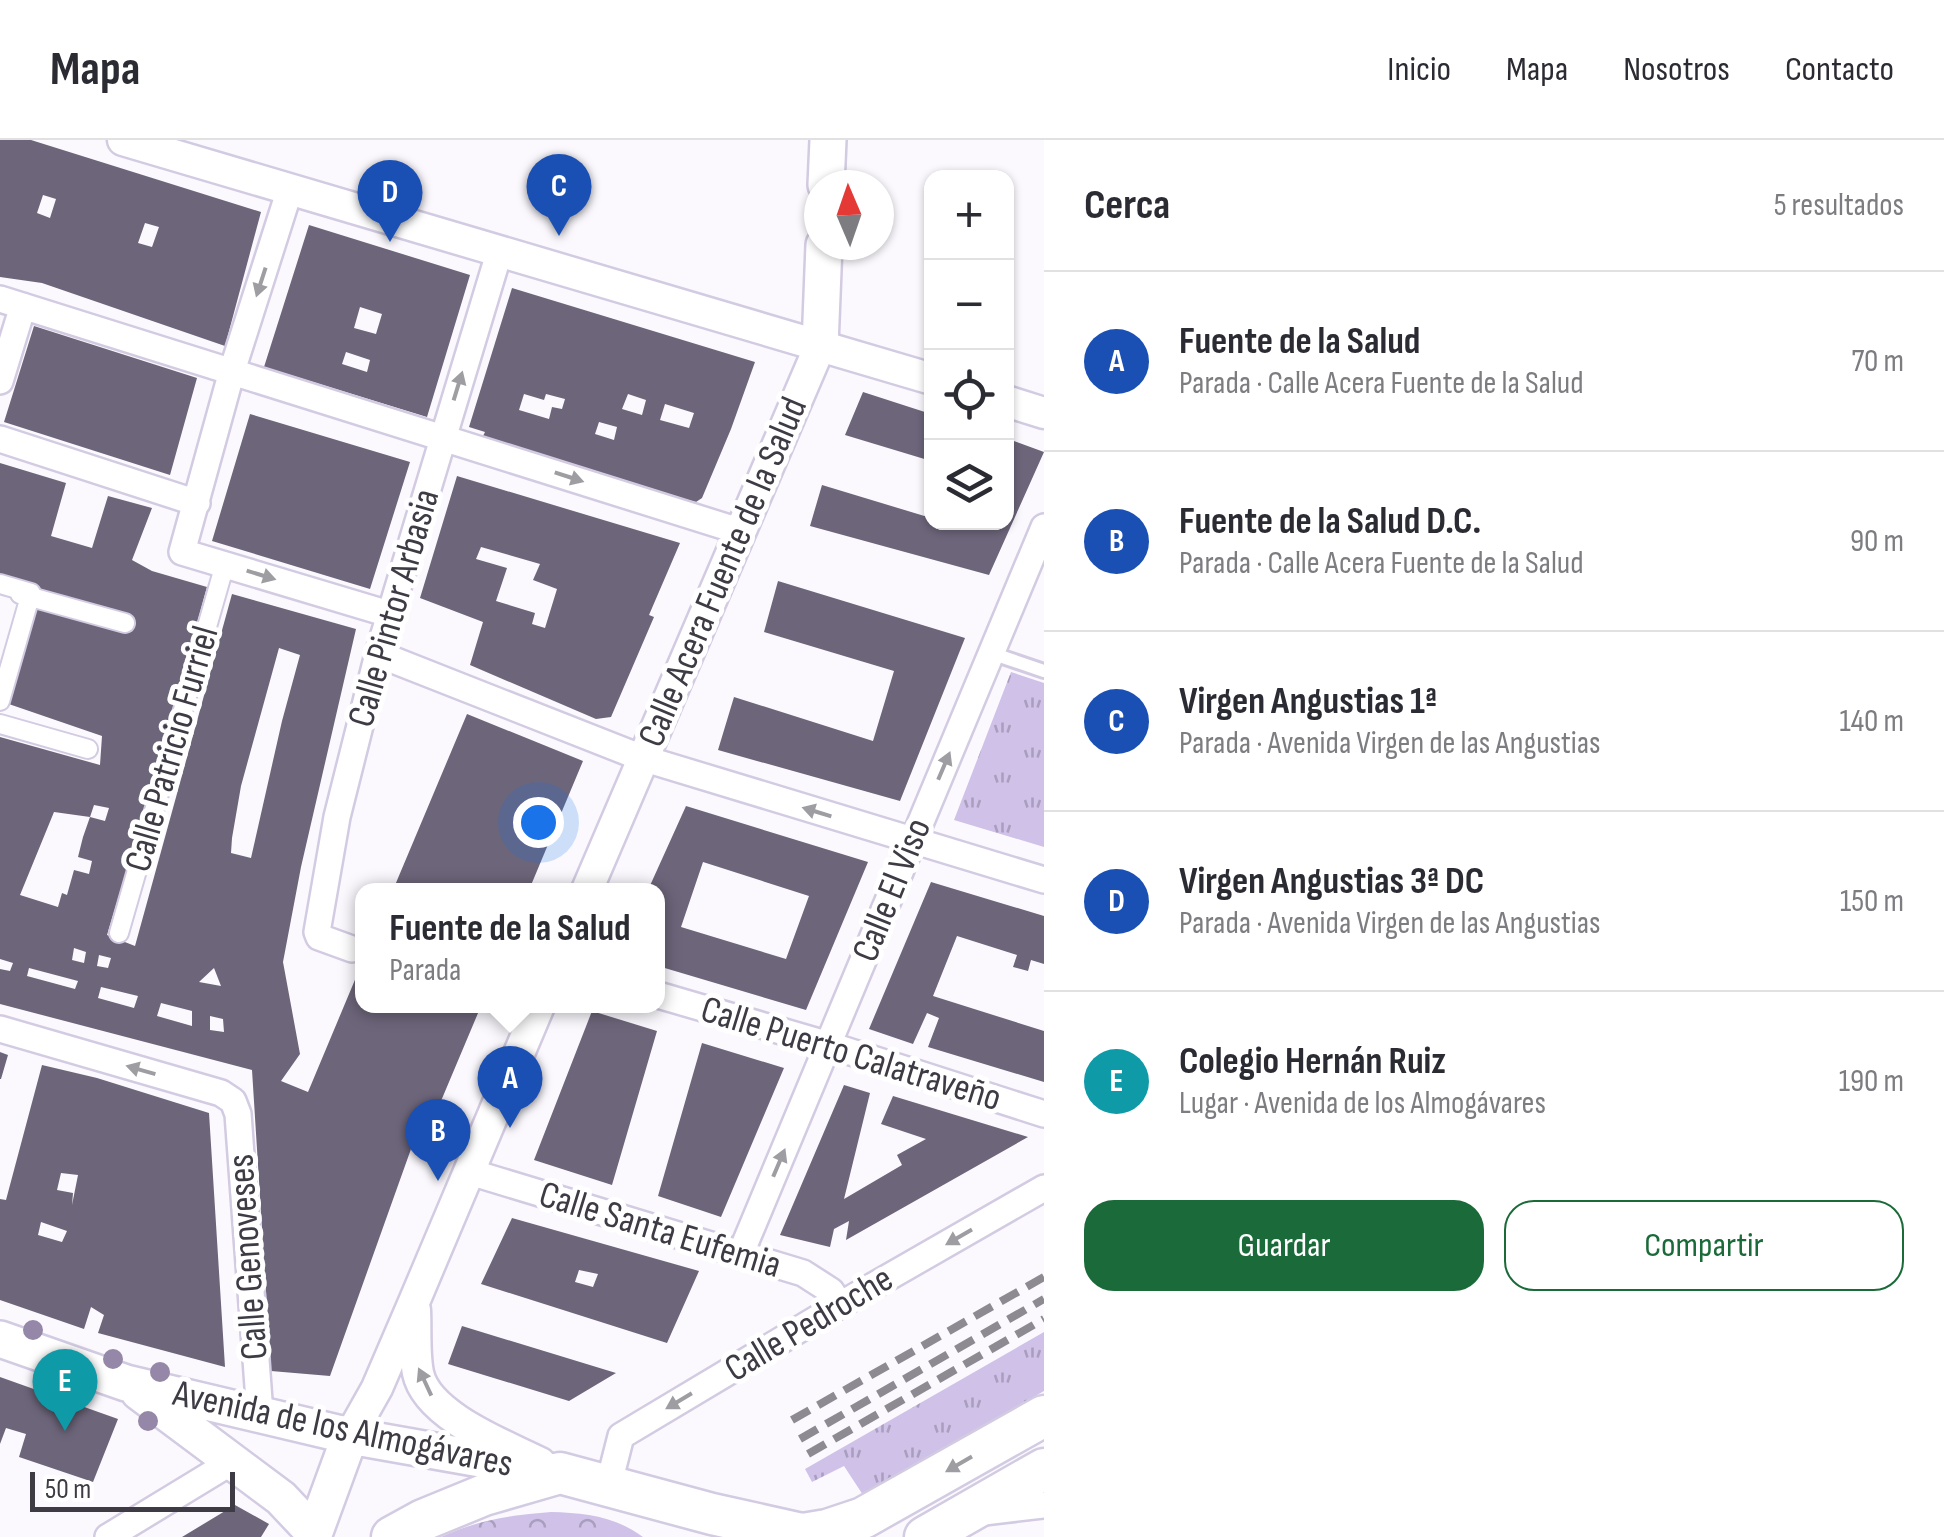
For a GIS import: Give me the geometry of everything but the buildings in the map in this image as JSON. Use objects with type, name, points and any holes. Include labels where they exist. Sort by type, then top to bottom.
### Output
[{"type":"main road","points":[[827,170],[828,140]]},
{"type":"main road","name":"Calle Acera Fuente de la Salud","points":[[820,346],[823,260]]},
{"type":"main road","name":"Avenida de los Almogávares","points":[[0,1339],[126,1382],[350,1436],[560,1473]]},
{"type":"main road","name":"Avenida de los Almogávares","points":[[126,1382],[281,1498],[313,1535]]},
{"type":"main road","points":[[392,1537],[484,1495],[560,1473],[809,1535],[864,1518],[1044,1416]]},
{"type":"main road","points":[[313,1535],[350,1436]]},
{"type":"main road","points":[[925,1537],[1044,1469]]},
{"type":"main road","points":[[654,1499],[672,1537]]},
{"type":"street","points":[[124,140],[924,377]]},
{"type":"street","points":[[290,189],[232,371],[182,552],[389,614]]},
{"type":"street","name":"Calle Pintor Arbasia","points":[[352,949],[319,937],[317,932],[337,818],[389,614],[500,250]]},
{"type":"street","points":[[0,381],[12,303],[739,532]]},
{"type":"street","name":"Calle Acera Fuente de la Salud","points":[[590,883],[820,346]]},
{"type":"street","points":[[1014,403],[1044,412]]},
{"type":"street","points":[[0,440],[197,503]]},
{"type":"street","name":"Calle El Viso","points":[[742,1253],[1044,527]]},
{"type":"street","name":"Calle Patricio Furriel","points":[[119,933],[224,564]]},
{"type":"street","points":[[0,586],[31,593],[0,701]]},
{"type":"street","points":[[30,597],[125,623]]},
{"type":"street","points":[[378,654],[642,758],[1044,880]]},
{"type":"street","points":[[0,724],[88,749]]},
{"type":"street","name":"Calle Puerto Calatraveño","points":[[665,997],[1044,1114]]},
{"type":"street","points":[[350,1436],[377,1388],[536,1013]]},
{"type":"street","name":"Calle Genoveses","points":[[0,1030],[221,1093],[233,1101],[238,1114],[260,1414]]},
{"type":"street","name":"Calle Santa Eufemia","points":[[470,1172],[803,1273],[831,1290],[840,1305]]},
{"type":"street","name":"Calle Pedroche","points":[[608,1487],[621,1436],[1044,1188]]},
{"type":"street","points":[[414,1302],[418,1372],[424,1390],[454,1419],[560,1473]]},
{"type":"street","points":[[108,1537],[233,1461]]},
{"type":"street","points":[[965,1515],[1044,1505]]},
{"type":"lane","points":[[991,653],[1044,670]]},
{"type":"green space","points":[[1011,672],[1044,683],[1044,847],[954,820]]},
{"type":"green space","points":[[1044,1332],[1044,1391],[863,1495],[844,1466],[812,1482],[805,1469]]},
{"type":"green space","points":[[551,1512],[599,1517],[643,1537],[441,1537],[495,1519]]},
{"type":"railway","points":[[792,1420],[1044,1277]]},
{"type":"railway","points":[[800,1439],[1044,1299]]},
{"type":"railway","points":[[808,1454],[1044,1319]]},
{"type":"place","name":"Virgen Angustias 1ª","points":[[559,236]]},
{"type":"place","name":"Virgen Angustias 3ª DC","points":[[390,242]]},
{"type":"place","name":"Fuente de la Salud","points":[[510,1128]]},
{"type":"place","name":"Fuente de la Salud D.C.","points":[[438,1181]]},
{"type":"place","name":"Colegio Hernán Ruiz","points":[[65,1431]]}]
